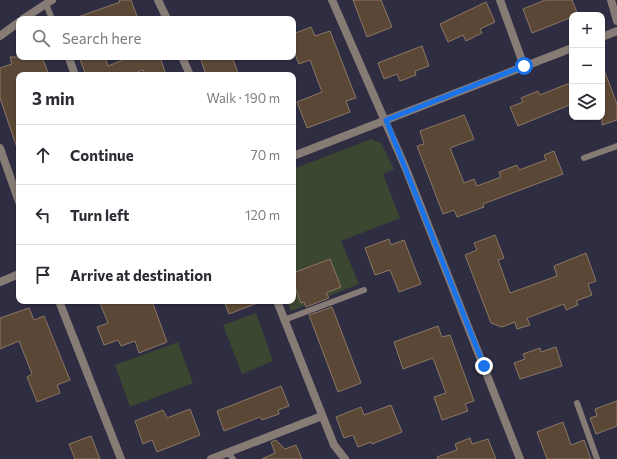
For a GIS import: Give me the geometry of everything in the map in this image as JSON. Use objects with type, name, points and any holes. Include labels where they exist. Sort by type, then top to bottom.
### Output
[{"type":"street","points":[[158,0],[166,16]]},
{"type":"street","points":[[332,0],[386,120],[520,459]]},
{"type":"street","points":[[500,0],[524,66]]},
{"type":"street","points":[[611,0],[617,21]]},
{"type":"street","points":[[28,16],[49,2]]},
{"type":"street","points":[[0,36],[16,24]]},
{"type":"street","points":[[605,36],[617,31]]},
{"type":"street","points":[[296,155],[569,49]]},
{"type":"street","points":[[69,60],[75,72]]},
{"type":"street","points":[[183,60],[189,72]]},
{"type":"street","points":[[0,148],[16,193]]},
{"type":"street","points":[[0,282],[16,275]]},
{"type":"street","points":[[60,304],[121,459]]},
{"type":"street","points":[[278,304],[334,445],[345,459]]},
{"type":"street","points":[[212,459],[231,456],[322,416]]},
{"type":"lane","points":[[49,2],[51,16]]},
{"type":"lane","points":[[584,158],[617,146]]},
{"type":"lane","points":[[284,320],[364,290]]},
{"type":"lane","points":[[577,403],[597,459]]},
{"type":"green space","points":[[371,139],[381,143],[394,169],[383,174],[400,218],[341,241],[359,284],[291,311],[288,304],[296,304],[296,168]]},
{"type":"green space","points":[[256,313],[273,361],[242,374],[223,325]]},
{"type":"green space","points":[[178,342],[193,383],[130,407],[115,365]]},
{"type":"building","points":[[119,0],[131,0],[137,16],[81,16],[120,2]]},
{"type":"building","points":[[353,0],[381,0],[392,27],[367,37]]},
{"type":"building","points":[[545,0],[572,0],[577,12],[569,12],[569,18],[532,33],[523,9]]},
{"type":"building","points":[[486,2],[495,22],[480,29],[482,33],[466,41],[463,35],[448,42],[440,24]]},
{"type":"building","points":[[311,27],[315,36],[330,31],[356,98],[346,101],[350,112],[307,128],[297,102],[322,92],[310,60],[299,64],[296,57],[296,33]]},
{"type":"building","points":[[422,46],[429,66],[415,71],[416,75],[400,81],[397,74],[384,79],[378,63]]},
{"type":"building","points":[[10,57],[16,57],[16,60],[43,60],[48,72],[16,72],[16,145],[0,98],[0,68],[12,64]]},
{"type":"building","points":[[80,60],[106,60],[108,66],[123,60],[161,60],[165,72],[144,72],[143,70],[138,72],[85,72]]},
{"type":"building","points":[[201,60],[233,60],[238,72],[205,72]]},
{"type":"building","points":[[605,72],[617,104],[617,120],[602,125],[602,120],[605,120]]},
{"type":"building","points":[[569,83],[569,105],[518,126],[510,107],[523,102],[521,98],[538,91],[540,95]]},
{"type":"building","points":[[464,115],[474,139],[450,148],[464,183],[474,179],[477,186],[501,177],[499,172],[517,165],[519,170],[546,160],[544,155],[554,151],[563,174],[483,204],[484,207],[457,217],[454,210],[443,214],[417,146],[424,144],[420,131]]},
{"type":"building","points":[[495,235],[504,258],[498,260],[510,293],[557,276],[554,266],[586,253],[596,281],[588,284],[592,295],[576,301],[578,305],[566,310],[564,304],[527,318],[530,325],[517,329],[515,322],[502,327],[491,323],[465,255],[477,250],[474,243]]},
{"type":"building","points":[[389,239],[391,245],[404,240],[421,284],[399,292],[390,270],[375,275],[365,248]]},
{"type":"building","points":[[330,259],[341,287],[326,293],[329,298],[306,307],[304,302],[301,303],[296,290],[296,272]]},
{"type":"building","points":[[100,304],[153,304],[167,342],[139,353],[135,341],[121,346],[118,340],[104,345],[97,327],[108,323]]},
{"type":"building","points":[[225,304],[255,304],[229,314]]},
{"type":"building","points":[[332,307],[361,383],[338,392],[309,315]]},
{"type":"building","points":[[29,308],[34,320],[44,316],[70,380],[57,385],[60,393],[37,402],[27,377],[32,374],[19,341],[0,349],[0,318]]},
{"type":"building","points":[[438,326],[442,337],[450,335],[474,401],[465,404],[468,411],[442,420],[434,397],[446,393],[433,358],[403,369],[394,342]]},
{"type":"building","points":[[556,347],[562,366],[520,379],[514,363],[525,359],[523,354],[540,348],[541,352]]},
{"type":"building","points":[[281,386],[289,406],[278,410],[279,414],[262,420],[260,417],[224,431],[217,411]]},
{"type":"building","points":[[617,401],[617,426],[596,434],[590,418],[597,416],[595,409]]},
{"type":"building","points":[[391,405],[402,432],[372,444],[371,442],[358,447],[353,435],[344,438],[336,417],[361,407],[364,415]]},
{"type":"building","points":[[190,409],[200,435],[157,452],[152,440],[143,444],[135,421],[163,410],[167,418]]},
{"type":"building","points":[[563,422],[571,445],[584,440],[591,459],[547,459],[537,432]]},
{"type":"building","points":[[91,436],[100,459],[75,459],[69,444]]},
{"type":"building","points":[[470,438],[472,444],[488,439],[496,459],[437,459],[437,457],[457,450],[455,444]]},
{"type":"building","points":[[276,440],[285,449],[296,445],[302,459],[262,459],[275,453],[271,442]]},
{"type":"route","points":[[484,366],[386,120],[524,66]]}]
